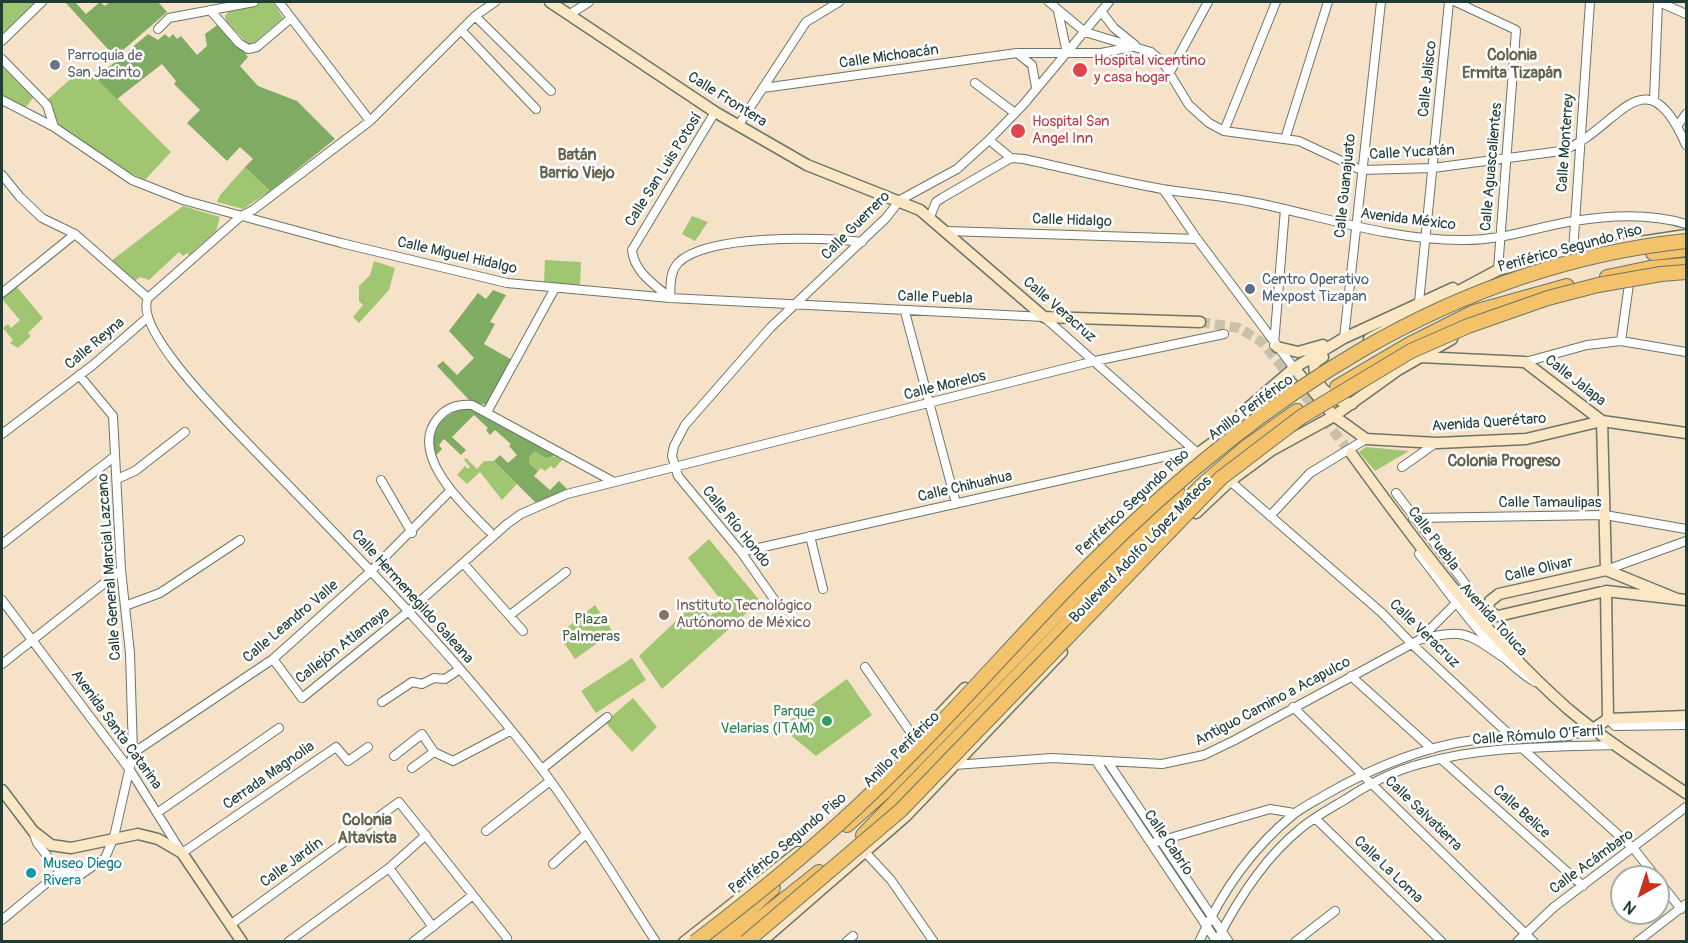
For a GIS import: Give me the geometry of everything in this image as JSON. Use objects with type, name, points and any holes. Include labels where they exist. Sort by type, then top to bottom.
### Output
[{"type":"highway","name":"Periférico Segundo Piso","points":[[695,942],[859,806],[1092,562],[1229,438],[1289,394],[1376,342],[1446,306],[1505,282],[1645,245],[1686,241]]},
{"type":"highway","name":"Anillo Periférico","points":[[714,942],[765,894],[884,792],[1191,477],[1226,444],[1285,396],[1323,373],[1473,296],[1556,271],[1624,256],[1686,249]]},
{"type":"highway","name":"Anillo Periférico","points":[[731,942],[850,846],[1011,685],[1221,467],[1297,411],[1410,344],[1474,312],[1583,282],[1650,268],[1686,265]]},
{"type":"highway","points":[[746,942],[901,810],[1221,478],[1292,424],[1411,351],[1468,326],[1548,298],[1598,285],[1660,274],[1686,272]]},
{"type":"highway","points":[[1011,685],[1060,655]]},
{"type":"highway","points":[[963,711],[990,662]]},
{"type":"highway","points":[[836,862],[850,846]]},
{"type":"highway","points":[[750,906],[765,894]]},
{"type":"main road","name":"Calle Frontera","points":[[550,2],[738,126],[815,168],[860,188],[900,200]]},
{"type":"main road","name":"Calle Veracruz","points":[[900,200],[930,217],[1044,318]]},
{"type":"main road","points":[[1176,469],[1194,450],[1294,368],[1344,338],[1419,302],[1498,270],[1573,252],[1686,235]]},
{"type":"main road","points":[[1323,373],[1389,327],[1498,270]]},
{"type":"main road","name":"Boulevard Adolfo López Mateos","points":[[761,942],[906,816],[1196,512],[1230,481],[1272,450],[1334,416],[1419,357],[1463,334],[1520,312],[1629,284],[1686,278]]},
{"type":"main road","name":"Calle Puebla","points":[[1044,318],[1200,322]]},
{"type":"main road","points":[[1352,404],[1337,401],[1320,387],[1314,376],[1314,363],[1359,331]]},
{"type":"main road","points":[[1276,346],[1298,352],[1344,338]]},
{"type":"main road","name":"Calle Jalapa","points":[[1419,357],[1525,362],[1602,421],[1606,570]]},
{"type":"main road","points":[[1294,368],[1334,416],[1366,439]]},
{"type":"main road","name":"Boulevard Adolfo López Mateos","points":[[684,942],[837,820],[1176,469],[1285,396]]},
{"type":"main road","name":"Avenida Querétaro","points":[[1366,439],[1437,443],[1541,437],[1602,421],[1686,433]]},
{"type":"main road","name":"Calle Puebla","points":[[1347,452],[1474,615],[1547,690]]},
{"type":"main road","points":[[1606,570],[1682,599]]},
{"type":"main road","name":"Calle Olivar","points":[[1606,570],[1499,594],[1490,601],[1488,607],[1491,613],[1498,616],[1606,591]]},
{"type":"main road","points":[[1608,719],[1606,591],[1682,599]]},
{"type":"main road","name":"Avenida Toluca","points":[[1547,690],[1614,745],[1686,793]]},
{"type":"main road","points":[[1593,729],[1608,719],[1686,716]]},
{"type":"main road","points":[[2,790],[33,831],[43,840],[60,848],[85,846],[114,837],[138,834],[148,836],[182,853]]},
{"type":"main road","name":"Avenida Santa Catarina","points":[[182,853],[242,942]]},
{"type":"street","points":[[2,41],[42,2]]},
{"type":"street","points":[[158,29],[169,18],[254,2]]},
{"type":"street","points":[[279,2],[370,120]]},
{"type":"street","points":[[2,175],[20,197],[42,218],[75,234],[148,298],[241,216],[254,210],[370,120],[460,30],[495,2]]},
{"type":"street","points":[[570,14],[589,2]]},
{"type":"street","points":[[738,126],[806,22],[839,2]]},
{"type":"street","name":"Calle Yucatán","points":[[1049,2],[1085,32],[1097,37],[1136,45],[1151,52],[1170,72],[1181,95],[1193,110],[1224,131],[1299,141],[1361,170],[1433,168],[1561,151],[1579,143],[1627,105],[1641,100],[1654,100]]},
{"type":"street","name":"Calle Guerrero","points":[[673,466],[674,446],[685,425],[792,305],[862,242],[900,200],[957,169],[989,140],[1015,113],[1109,2]]},
{"type":"street","points":[[1170,72],[1208,2]]},
{"type":"street","points":[[1224,131],[1276,2]]},
{"type":"street","points":[[1285,139],[1328,2]]},
{"type":"street","name":"Calle Guanajuato","points":[[1344,338],[1381,2]]},
{"type":"street","name":"Calle Jalisco","points":[[1419,302],[1449,2]]},
{"type":"street","name":"Calle Aguascalientes","points":[[1456,2],[1516,30],[1498,270]]},
{"type":"street","name":"Calle Monterrey","points":[[1573,252],[1573,221],[1590,2]]},
{"type":"street","points":[[1686,14],[1659,2],[1654,100],[1670,113],[1686,145]]},
{"type":"street","points":[[210,10],[239,43],[248,49],[256,47],[291,18]]},
{"type":"street","points":[[1058,11],[1066,53]]},
{"type":"street","points":[[1101,11],[1114,28],[1136,45]]},
{"type":"street","points":[[475,16],[551,91]]},
{"type":"street","points":[[460,30],[536,110]]},
{"type":"street","name":"Calle Michoacán","points":[[763,88],[1017,52],[1101,53],[1136,45]]},
{"type":"street","points":[[1017,52],[1032,65],[1036,87]]},
{"type":"street","points":[[2,59],[46,105],[54,127]]},
{"type":"street","points":[[975,83],[1015,113]]},
{"type":"street","name":"Calle Miguel Hidalgo","points":[[2,100],[54,127],[132,180],[183,200],[331,241],[507,283],[670,298]]},
{"type":"street","name":"Calle San Luis Potosí","points":[[670,298],[639,270],[633,261],[632,250],[716,112]]},
{"type":"street","points":[[1678,125],[1686,114]]},
{"type":"street","points":[[930,217],[936,202],[1011,158],[989,140]]},
{"type":"street","name":"Avenida México","points":[[1011,158],[1163,189],[1285,209],[1355,228],[1426,238],[1463,240],[1500,238],[1573,221],[1626,216],[1667,218],[1686,224]]},
{"type":"street","points":[[1163,189],[1197,239],[1294,368]]},
{"type":"street","points":[[1276,346],[1285,209]]},
{"type":"street","name":"Calle Hidalgo","points":[[946,231],[1197,239]]},
{"type":"street","points":[[2,292],[75,234]]},
{"type":"street","points":[[670,298],[672,272],[687,256],[701,251],[732,243],[802,238],[862,242]]},
{"type":"street","points":[[1621,341],[1629,284]]},
{"type":"street","points":[[487,412],[555,288]]},
{"type":"street","name":"Calle Reyna","points":[[2,434],[79,375],[147,318],[145,306],[148,298]]},
{"type":"street","name":"Calle Puebla","points":[[670,298],[1044,318]]},
{"type":"street","points":[[905,312],[956,503]]},
{"type":"street","name":"Calle Hermenegildo Galeana","points":[[147,318],[154,334],[191,382],[370,572],[410,610],[542,769],[656,942]]},
{"type":"street","name":"Calle Veracruz","points":[[1044,318],[1194,450]]},
{"type":"street","name":"Calle Morelos","points":[[410,610],[521,514],[567,494],[673,466],[928,405],[1095,361],[1224,334]]},
{"type":"street","points":[[1525,362],[1587,345],[1621,341],[1686,352]]},
{"type":"street","name":"Calle General Marcial Lazcano","points":[[79,375],[113,414],[121,570],[130,653],[133,753],[130,770]]},
{"type":"street","points":[[489,531],[450,491],[430,451],[429,438],[433,426],[444,412],[460,405],[472,405],[487,412],[614,482]]},
{"type":"street","points":[[117,479],[135,471],[185,432]]},
{"type":"street","points":[[1270,516],[1310,473],[1366,439]]},
{"type":"street","points":[[1402,467],[1437,443]]},
{"type":"street","name":"Calle Chihuahua","points":[[741,552],[1194,450]]},
{"type":"street","name":"Avenida Toluca","points":[[1347,452],[1456,603],[1507,660],[1521,673],[1547,690]]},
{"type":"street","points":[[2,544],[115,456]]},
{"type":"street","name":"Calle Río Hondo","points":[[673,466],[685,487],[741,552],[778,605]]},
{"type":"street","points":[[381,480],[412,532]]},
{"type":"street","name":"Calle Veracruz","points":[[1230,481],[1416,643],[1514,739]]},
{"type":"street","name":"Calle Leandro Valle","points":[[133,753],[273,659],[370,572],[450,491]]},
{"type":"street","points":[[1396,493],[1467,586]]},
{"type":"street","name":"Calle Tamaulipas","points":[[1413,518],[1605,516],[1686,529]]},
{"type":"street","points":[[810,536],[823,589]]},
{"type":"street","points":[[125,606],[160,592],[240,540]]},
{"type":"street","name":"Calle Olivar","points":[[1606,570],[1686,541]]},
{"type":"street","points":[[463,563],[523,631]]},
{"type":"street","points":[[2,664],[121,570]]},
{"type":"street","points":[[510,615],[566,572]]},
{"type":"street","name":"Avenida Santa Catarina","points":[[2,600],[130,770],[182,853]]},
{"type":"street","name":"Antiguo Camino a Acapulco","points":[[1416,643],[1456,603]]},
{"type":"street","name":"Callejón Atlamaya","points":[[273,659],[302,698],[410,610]]},
{"type":"street","name":"Antiguo Camino a Acapulco","points":[[954,765],[1052,758],[1162,764],[1183,761],[1214,750],[1416,643],[1446,633],[1459,632],[1471,636],[1507,660]]},
{"type":"street","points":[[865,667],[916,740]]},
{"type":"street","points":[[382,702],[412,682],[423,684],[434,678],[445,679],[460,669]]},
{"type":"street","points":[[1351,676],[1432,749]]},
{"type":"street","name":"Calle Salvatierra","points":[[1293,707],[1534,942]]},
{"type":"street","points":[[542,769],[607,717]]},
{"type":"street","points":[[1608,719],[1615,726],[1686,725]]},
{"type":"street","points":[[157,813],[279,728]]},
{"type":"street","name":"Calle Rómulo O'Farril","points":[[1514,739],[1569,736],[1593,729]]},
{"type":"street","points":[[394,756],[422,734],[435,752],[453,761],[510,731]]},
{"type":"street","name":"Calle Rómulo O'Farril","points":[[1199,942],[1226,889],[1250,858],[1294,813],[1362,774],[1432,749],[1474,740]]},
{"type":"street","name":"Calle Rómulo O'Farril","points":[[1216,941],[1265,865],[1284,843],[1315,818],[1372,783],[1418,764],[1490,750],[1614,745]]},
{"type":"street","name":"Cerrada Magnolia","points":[[182,853],[336,747],[348,761],[368,747]]},
{"type":"street","points":[[1523,749],[1634,849],[1647,865]]},
{"type":"street","points":[[412,768],[435,752]]},
{"type":"street","name":"Calle Belice","points":[[1441,759],[1583,886]]},
{"type":"street","name":"Calle Cabrío","points":[[1096,762],[1216,941]]},
{"type":"street","name":"Calle Cabrío","points":[[1108,762],[1229,942]]},
{"type":"street","points":[[33,831],[37,843],[60,872],[80,875],[96,867],[105,858],[114,837],[130,770]]},
{"type":"street","points":[[486,831],[550,781]]},
{"type":"street","name":"Calle Jardín","points":[[230,925],[399,802],[426,836]]},
{"type":"street","name":"Calle Acámbaro","points":[[1517,942],[1526,932],[1583,886],[1686,807]]},
{"type":"street","points":[[1152,844],[1270,810],[1294,813]]},
{"type":"street","name":"Calle La Loma","points":[[1315,818],[1442,942]]},
{"type":"street","points":[[553,864],[586,834]]},
{"type":"street","points":[[288,942],[389,868],[426,836],[507,938]]},
{"type":"street","points":[[864,851],[891,880],[934,942]]},
{"type":"street","points":[[389,868],[433,927]]},
{"type":"street","points":[[2,920],[60,872]]},
{"type":"street","points":[[1637,942],[1684,906],[1670,891]]},
{"type":"street","points":[[413,942],[473,895]]},
{"type":"street","points":[[1295,942],[1335,912]]},
{"type":"green space","points":[[2,2],[38,2],[2,38]]},
{"type":"green space","points":[[65,2],[75,2],[86,14],[100,2],[105,6],[110,2],[158,2],[167,12],[115,57]]},
{"type":"green space","points":[[263,2],[273,2],[283,18],[250,46],[226,21],[225,16],[230,10]]},
{"type":"green space","points":[[220,23],[248,57],[240,66],[258,86],[297,101],[335,139],[270,191],[245,167],[253,159],[240,147],[227,161],[187,123],[200,110],[174,84],[176,81],[162,64],[117,99],[96,78],[148,34],[158,40],[165,34],[169,38],[173,34],[177,39],[181,36],[197,55],[207,46],[205,34]]},
{"type":"green space","points":[[2,63],[33,98],[26,107],[2,95]]},
{"type":"green space","points":[[85,66],[171,152],[145,180],[109,163],[59,125],[47,100]]},
{"type":"green space","points":[[245,167],[270,191],[243,209],[217,202],[220,195]]},
{"type":"green space","points":[[183,206],[220,217],[216,231],[189,255],[187,253],[183,256],[179,252],[149,280],[140,277],[134,281],[111,261]]},
{"type":"green space","points":[[692,216],[708,222],[695,241],[682,234]]},
{"type":"green space","points":[[545,260],[581,262],[580,285],[544,283]]},
{"type":"green space","points":[[374,261],[395,268],[389,290],[359,323],[353,317],[363,305],[359,301],[359,286],[370,275]]},
{"type":"green space","points":[[16,286],[43,318],[28,333],[31,336],[18,348],[10,343],[13,340],[3,328],[8,324],[11,328],[20,320],[2,299]]},
{"type":"green space","points":[[493,290],[506,295],[490,322],[495,324],[484,344],[512,360],[486,405],[470,401],[437,366],[443,361],[457,375],[474,358],[449,331],[478,293],[486,299]]},
{"type":"green space","points":[[471,409],[556,455],[546,458],[535,451],[529,457],[529,463],[538,471],[534,476],[550,490],[559,481],[568,490],[537,504],[494,461],[500,455],[508,463],[517,455],[509,446],[511,444],[495,430],[490,435],[486,430],[488,428],[474,415],[452,437],[466,450],[461,455],[444,439],[439,445],[442,449],[436,455],[434,437],[441,422],[454,412]]},
{"type":"green space","points":[[1366,447],[1409,451],[1375,471],[1359,452]]},
{"type":"green space","points":[[535,450],[563,459],[554,469],[551,466],[545,471],[541,468],[538,471],[529,463],[529,457]]},
{"type":"green space","points":[[466,458],[477,469],[484,461],[494,461],[517,484],[502,500],[480,472],[467,484],[457,475],[465,466],[468,469],[470,467],[464,460]]},
{"type":"green space","points":[[709,539],[760,601],[662,689],[639,656],[697,601],[710,616],[724,604],[688,558]]},
{"type":"green space","name":"Plaza Palmeras","points":[[595,605],[613,632],[575,659],[562,640],[567,635],[564,630]]},
{"type":"green space","points":[[632,658],[646,680],[596,713],[581,691]]},
{"type":"green space","name":"Parque Velarias (ITAM)","points":[[847,679],[872,715],[816,756],[781,727]]},
{"type":"green space","points":[[633,698],[657,727],[632,752],[605,722]]},
{"type":"tunnel","points":[[1200,322],[1239,328],[1262,342],[1351,453]]},
{"type":"place","name":"Parroquia de San Jacinto","points":[[55,65]]},
{"type":"place","name":"Hospital vicentino y casa hogar","points":[[1080,70]]},
{"type":"place","name":"Hospital San Angel Inn","points":[[1018,131]]},
{"type":"place","name":"Centro Operativo Mexpost Tizapan","points":[[1250,289]]},
{"type":"place","name":"Instituto Tecnológico Autónomo de México","points":[[664,615]]},
{"type":"place","name":"Parque Velarias (ITAM)","points":[[827,721]]},
{"type":"place","name":"Museo Diego Rivera","points":[[31,873]]},
{"type":"district","name":"Colonia Ermita Tizapán","points":[[1512,65]]},
{"type":"district","name":"Batán Barrio Viejo","points":[[577,165]]},
{"type":"district","name":"Colonia Progreso","points":[[1504,462]]},
{"type":"district","name":"Colonia Altavista","points":[[367,830]]}]
